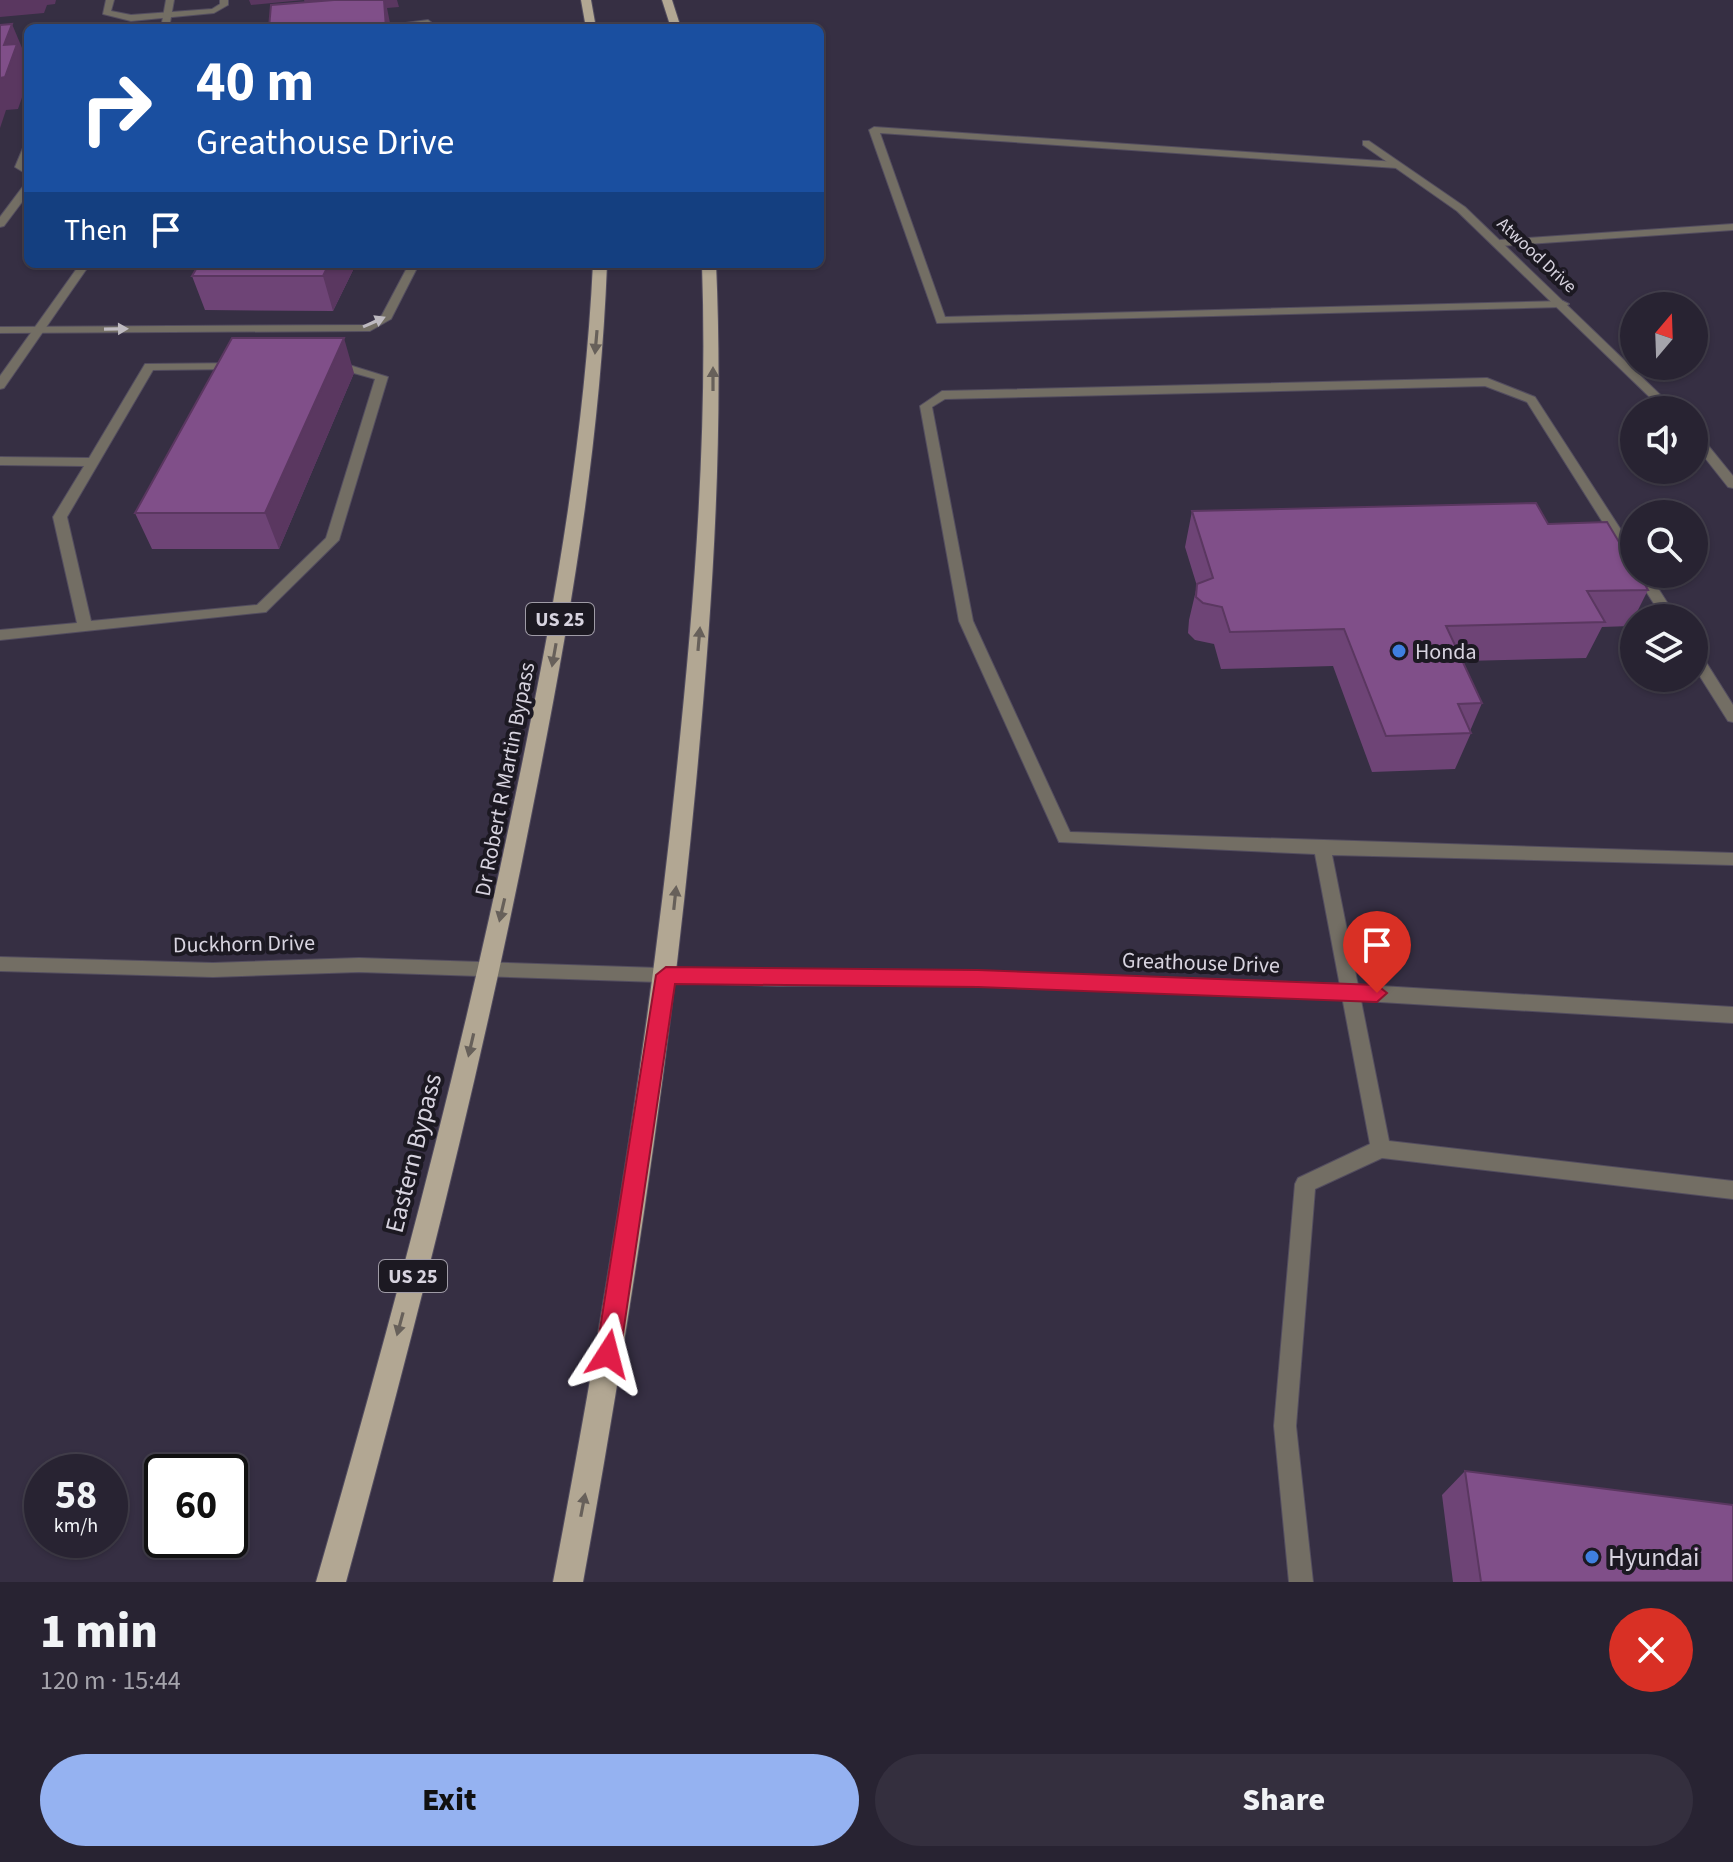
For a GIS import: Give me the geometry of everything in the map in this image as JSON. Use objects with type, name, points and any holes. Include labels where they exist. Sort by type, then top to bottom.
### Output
[{"type":"main road","points":[[586,0],[590,24]]},
{"type":"main road","points":[[667,0],[675,24]]},
{"type":"main road","name":"Dr Robert R Martin Bypass","points":[[489,969],[554,653],[580,491],[600,268]]},
{"type":"main road","points":[[568,1582],[646,1117],[666,975],[704,579],[712,436],[709,268]]},
{"type":"main road","name":"Eastern Bypass","points":[[331,1582],[451,1129],[489,969]]},
{"type":"street","points":[[110,0],[106,12],[110,15],[214,11],[224,5],[224,0]]},
{"type":"street","points":[[166,24],[170,0]]},
{"type":"street","points":[[1397,165],[874,130],[941,321],[1563,304]]},
{"type":"street","name":"Atwood Drive","points":[[1366,143],[1461,209],[1500,243],[1656,396]]},
{"type":"street","points":[[0,224],[24,192]]},
{"type":"street","points":[[1500,243],[1733,227]]},
{"type":"street","points":[[0,385],[82,268]]},
{"type":"street","points":[[0,330],[370,328],[387,317],[412,268]]},
{"type":"street","points":[[0,635],[261,609],[332,540],[382,377],[333,364],[317,364]]},
{"type":"street","points":[[85,625],[60,517],[149,367],[256,365]]},
{"type":"street","points":[[1620,539],[1531,400],[1487,382],[942,395],[926,406],[966,621],[1065,838],[1733,859]]},
{"type":"street","points":[[1708,453],[1733,484]]},
{"type":"street","points":[[0,461],[93,462]]},
{"type":"street","points":[[1708,677],[1733,717]]},
{"type":"street","points":[[1322,848],[1347,992],[1381,1149]]},
{"type":"street","name":"Duckhorn Drive","points":[[0,964],[213,970],[359,965],[666,975]]},
{"type":"street","name":"Greathouse Drive","points":[[666,975],[978,978],[1347,992],[1733,1015]]},
{"type":"street","points":[[1301,1582],[1285,1426],[1305,1184],[1381,1149],[1733,1190]]},
{"type":"building","points":[[384,0],[386,24],[269,24],[271,5]]},
{"type":"building","points":[[12,24],[4,45],[17,44],[5,77],[0,78],[0,25]]},
{"type":"building","points":[[197,268],[327,268],[323,276],[192,276]]},
{"type":"building","points":[[232,338],[344,338],[265,513],[135,513]]},
{"type":"building","name":"Honda","points":[[1536,503],[1548,524],[1607,522],[1620,544],[1620,588],[1648,590],[1587,591],[1605,622],[1446,626],[1482,703],[1458,704],[1471,733],[1386,736],[1344,629],[1230,632],[1222,607],[1203,603],[1196,597],[1197,584],[1213,578],[1192,511]]},
{"type":"building","name":"Hyundai","points":[[1465,1471],[1733,1505],[1733,1582],[1481,1582]]},
{"type":"place","name":"Honda","points":[[1399,651]]},
{"type":"place","name":"Hyundai","points":[[1592,1557]]},
{"type":"route","points":[[608,1354],[666,975],[777,979],[978,978],[1377,993]]}]
